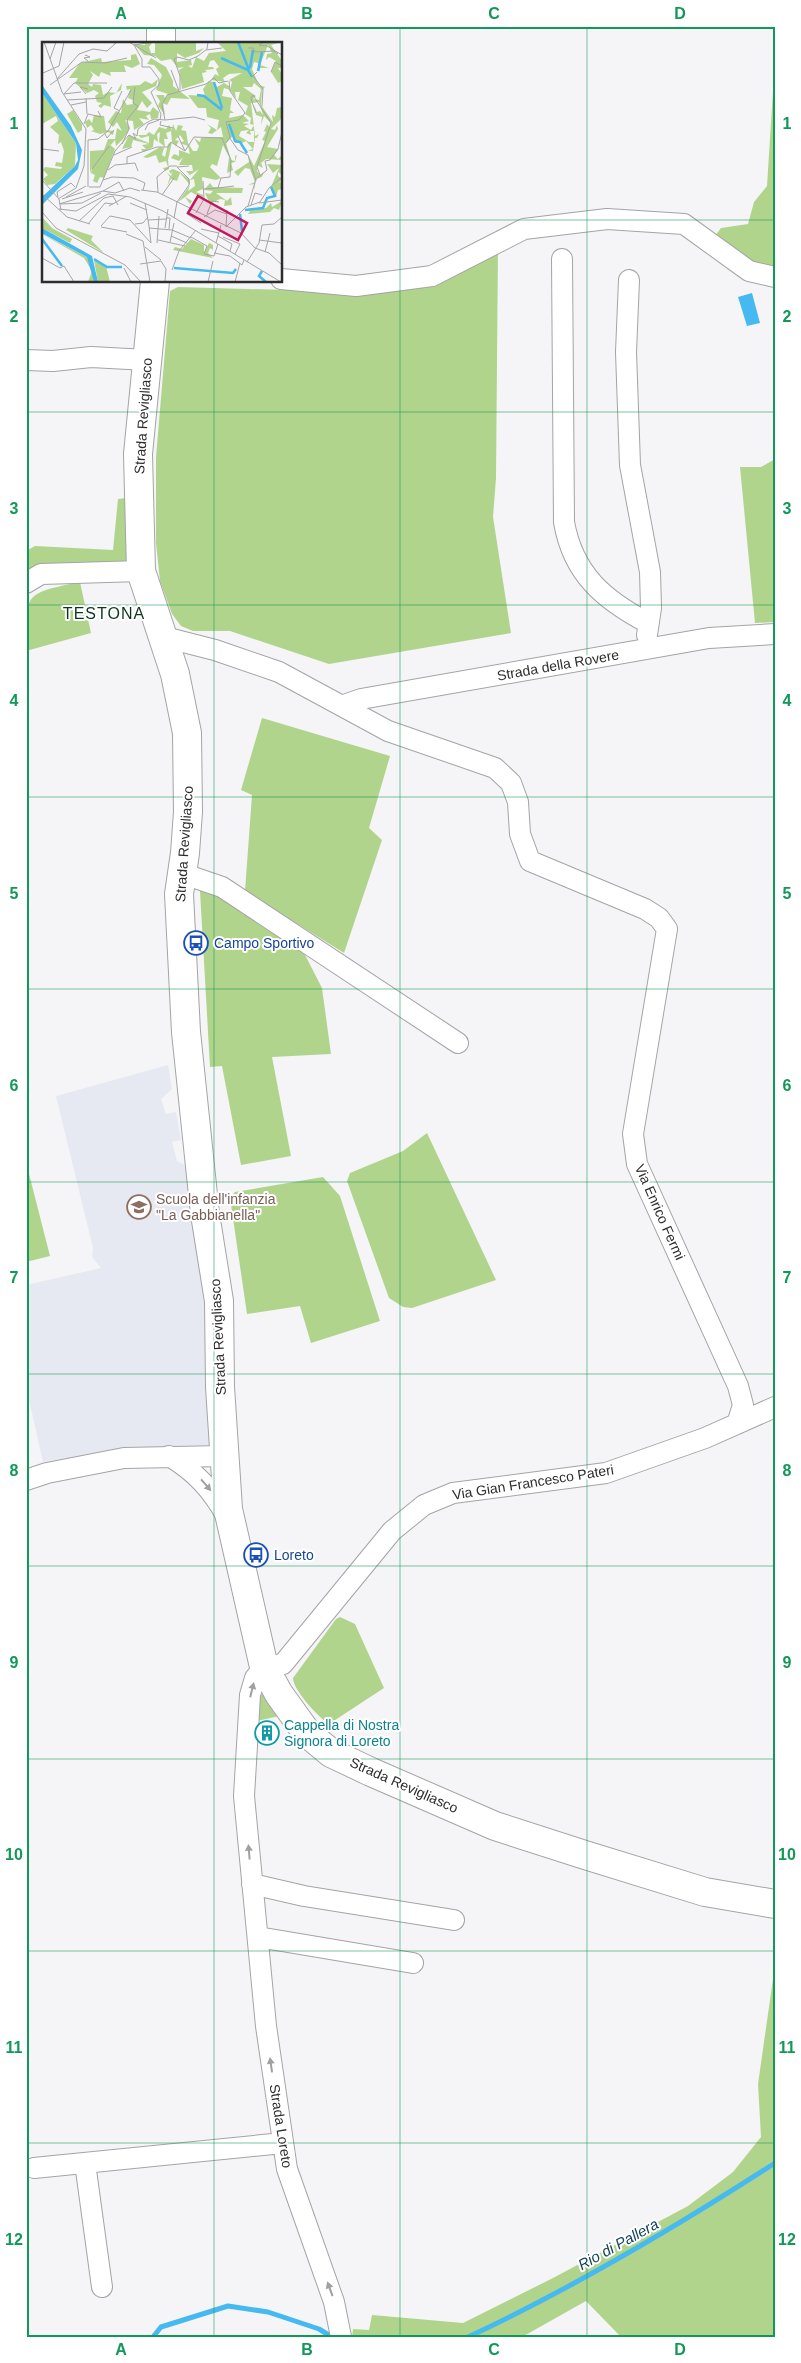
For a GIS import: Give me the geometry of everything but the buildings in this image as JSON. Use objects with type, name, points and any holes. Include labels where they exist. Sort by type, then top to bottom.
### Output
[{"type":"street","points":[[161,26],[161,42]]},
{"type":"street","points":[[282,279],[356,286],[432,276],[524,229],[607,219],[684,224],[748,271],[775,277]]},
{"type":"street","points":[[562,259],[564,522],[568,543],[580,568],[597,588],[648,629],[651,608],[650,572],[630,465],[626,352],[629,280]]},
{"type":"street","name":"Strada Revigliasco","points":[[155,282],[138,454],[141,571],[175,674],[187,733],[188,812],[186,853],[181,873],[179,894],[186,1032],[205,1214],[219,1302],[220,1387],[224,1456],[232,1525],[264,1667],[279,1694],[306,1733],[331,1753],[363,1768],[513,1832],[705,1892],[775,1904]]},
{"type":"street","points":[[26,360],[53,361],[91,357],[147,360]]},
{"type":"street","points":[[26,583],[41,574],[141,571]]},
{"type":"street","name":"Strada della Rovere","points":[[344,705],[361,699],[709,638],[775,634]]},
{"type":"street","points":[[164,637],[215,650],[279,672],[344,705]]},
{"type":"street","name":"Via Enrico Fermi","points":[[344,705],[388,731],[495,768],[511,783],[518,802],[520,834],[530,861],[645,909],[659,918],[667,929],[633,1134],[634,1151],[637,1164],[738,1386],[742,1405],[736,1424]]},
{"type":"street","points":[[181,873],[222,887],[458,1042]]},
{"type":"street","name":"Via Gian Francesco Pateri","points":[[264,1667],[283,1664],[392,1531],[424,1504],[453,1494],[606,1473],[650,1459],[775,1407]]},
{"type":"street","points":[[169,1456],[189,1468],[208,1486],[232,1525]]},
{"type":"street","points":[[26,1480],[47,1473],[124,1458],[224,1456]]},
{"type":"street","name":"Strada Loreto","points":[[264,1667],[255,1678],[250,1695],[244,1796],[266,2026],[287,2169],[334,2302],[341,2337]]},
{"type":"street","points":[[252,1884],[304,1896],[454,1920]]},
{"type":"street","points":[[258,1937],[413,1962]]},
{"type":"street","points":[[34,2168],[283,2143]]},
{"type":"street","points":[[85,2163],[102,2287]]},
{"type":"shaded area","points":[[168,1065],[172,1089],[161,1099],[166,1114],[176,1112],[181,1140],[172,1142],[177,1161],[187,1166],[202,1250],[218,1445],[117,1450],[43,1462],[26,1386],[26,1285],[101,1268],[92,1257],[93,1248],[56,1096]]},
{"type":"green space","points":[[775,59],[775,266],[757,265],[715,236],[721,228],[748,224],[754,202],[767,186]]},
{"type":"green space","points":[[498,248],[496,478],[493,517],[511,633],[329,664],[230,631],[193,631],[181,626],[172,614],[160,581],[156,543],[156,457],[170,291],[178,287],[357,292]]},
{"type":"green space","points":[[775,459],[775,622],[755,623],[740,467],[761,467]]},
{"type":"green space","points":[[134,497],[134,563],[26,573],[26,551],[35,546],[113,550],[118,499]]},
{"type":"green space","points":[[80,582],[91,633],[26,651],[26,617],[31,599],[47,590]]},
{"type":"green space","points":[[262,718],[390,756],[369,828],[382,840],[344,953],[245,891],[252,795],[241,790]]},
{"type":"green space","points":[[206,888],[302,949],[322,988],[331,1054],[272,1057],[291,1156],[241,1165],[222,1066],[210,1067],[200,891]]},
{"type":"green space","points":[[427,1133],[496,1280],[412,1308],[403,1307],[389,1298],[347,1181],[350,1173],[403,1151]]},
{"type":"green space","points":[[26,1162],[50,1256],[26,1262]]},
{"type":"green space","points":[[323,1177],[340,1196],[380,1321],[311,1343],[300,1306],[247,1314],[230,1198],[235,1192]]},
{"type":"green space","points":[[340,1617],[355,1624],[384,1688],[329,1724],[313,1710],[302,1696],[293,1678],[336,1619]]},
{"type":"green space","points":[[260,1695],[264,1695],[279,1716],[257,1721]]},
{"type":"green space","points":[[773,1979],[775,1979],[775,2337],[621,2337],[586,2301],[522,2337],[352,2337],[353,2329],[369,2330],[372,2315],[463,2323],[553,2278],[688,2206],[733,2172],[761,2137],[758,2084]]},
{"type":"water","points":[[752,293],[760,323],[747,326],[738,297]]},
{"type":"waterway","name":"Rio di Pallera","points":[[468,2337],[586,2277],[700,2210],[775,2163]]},
{"type":"waterway","name":"Rio di Pallera","points":[[153,2337],[161,2327],[228,2306],[268,2312],[319,2329],[332,2337]]},
{"type":"place","name":"Campo Sportivo","points":[[196,943]]},
{"type":"place","name":"Scuola dell'infanzia \"La Gabbianella\"","points":[[139,1207]]},
{"type":"place","name":"Loreto","points":[[256,1555]]},
{"type":"place","name":"Cappella di Nostra Signora di Loreto","points":[[267,1733]]},
{"type":"district","name":"TESTONA","points":[[104,613]]}]
